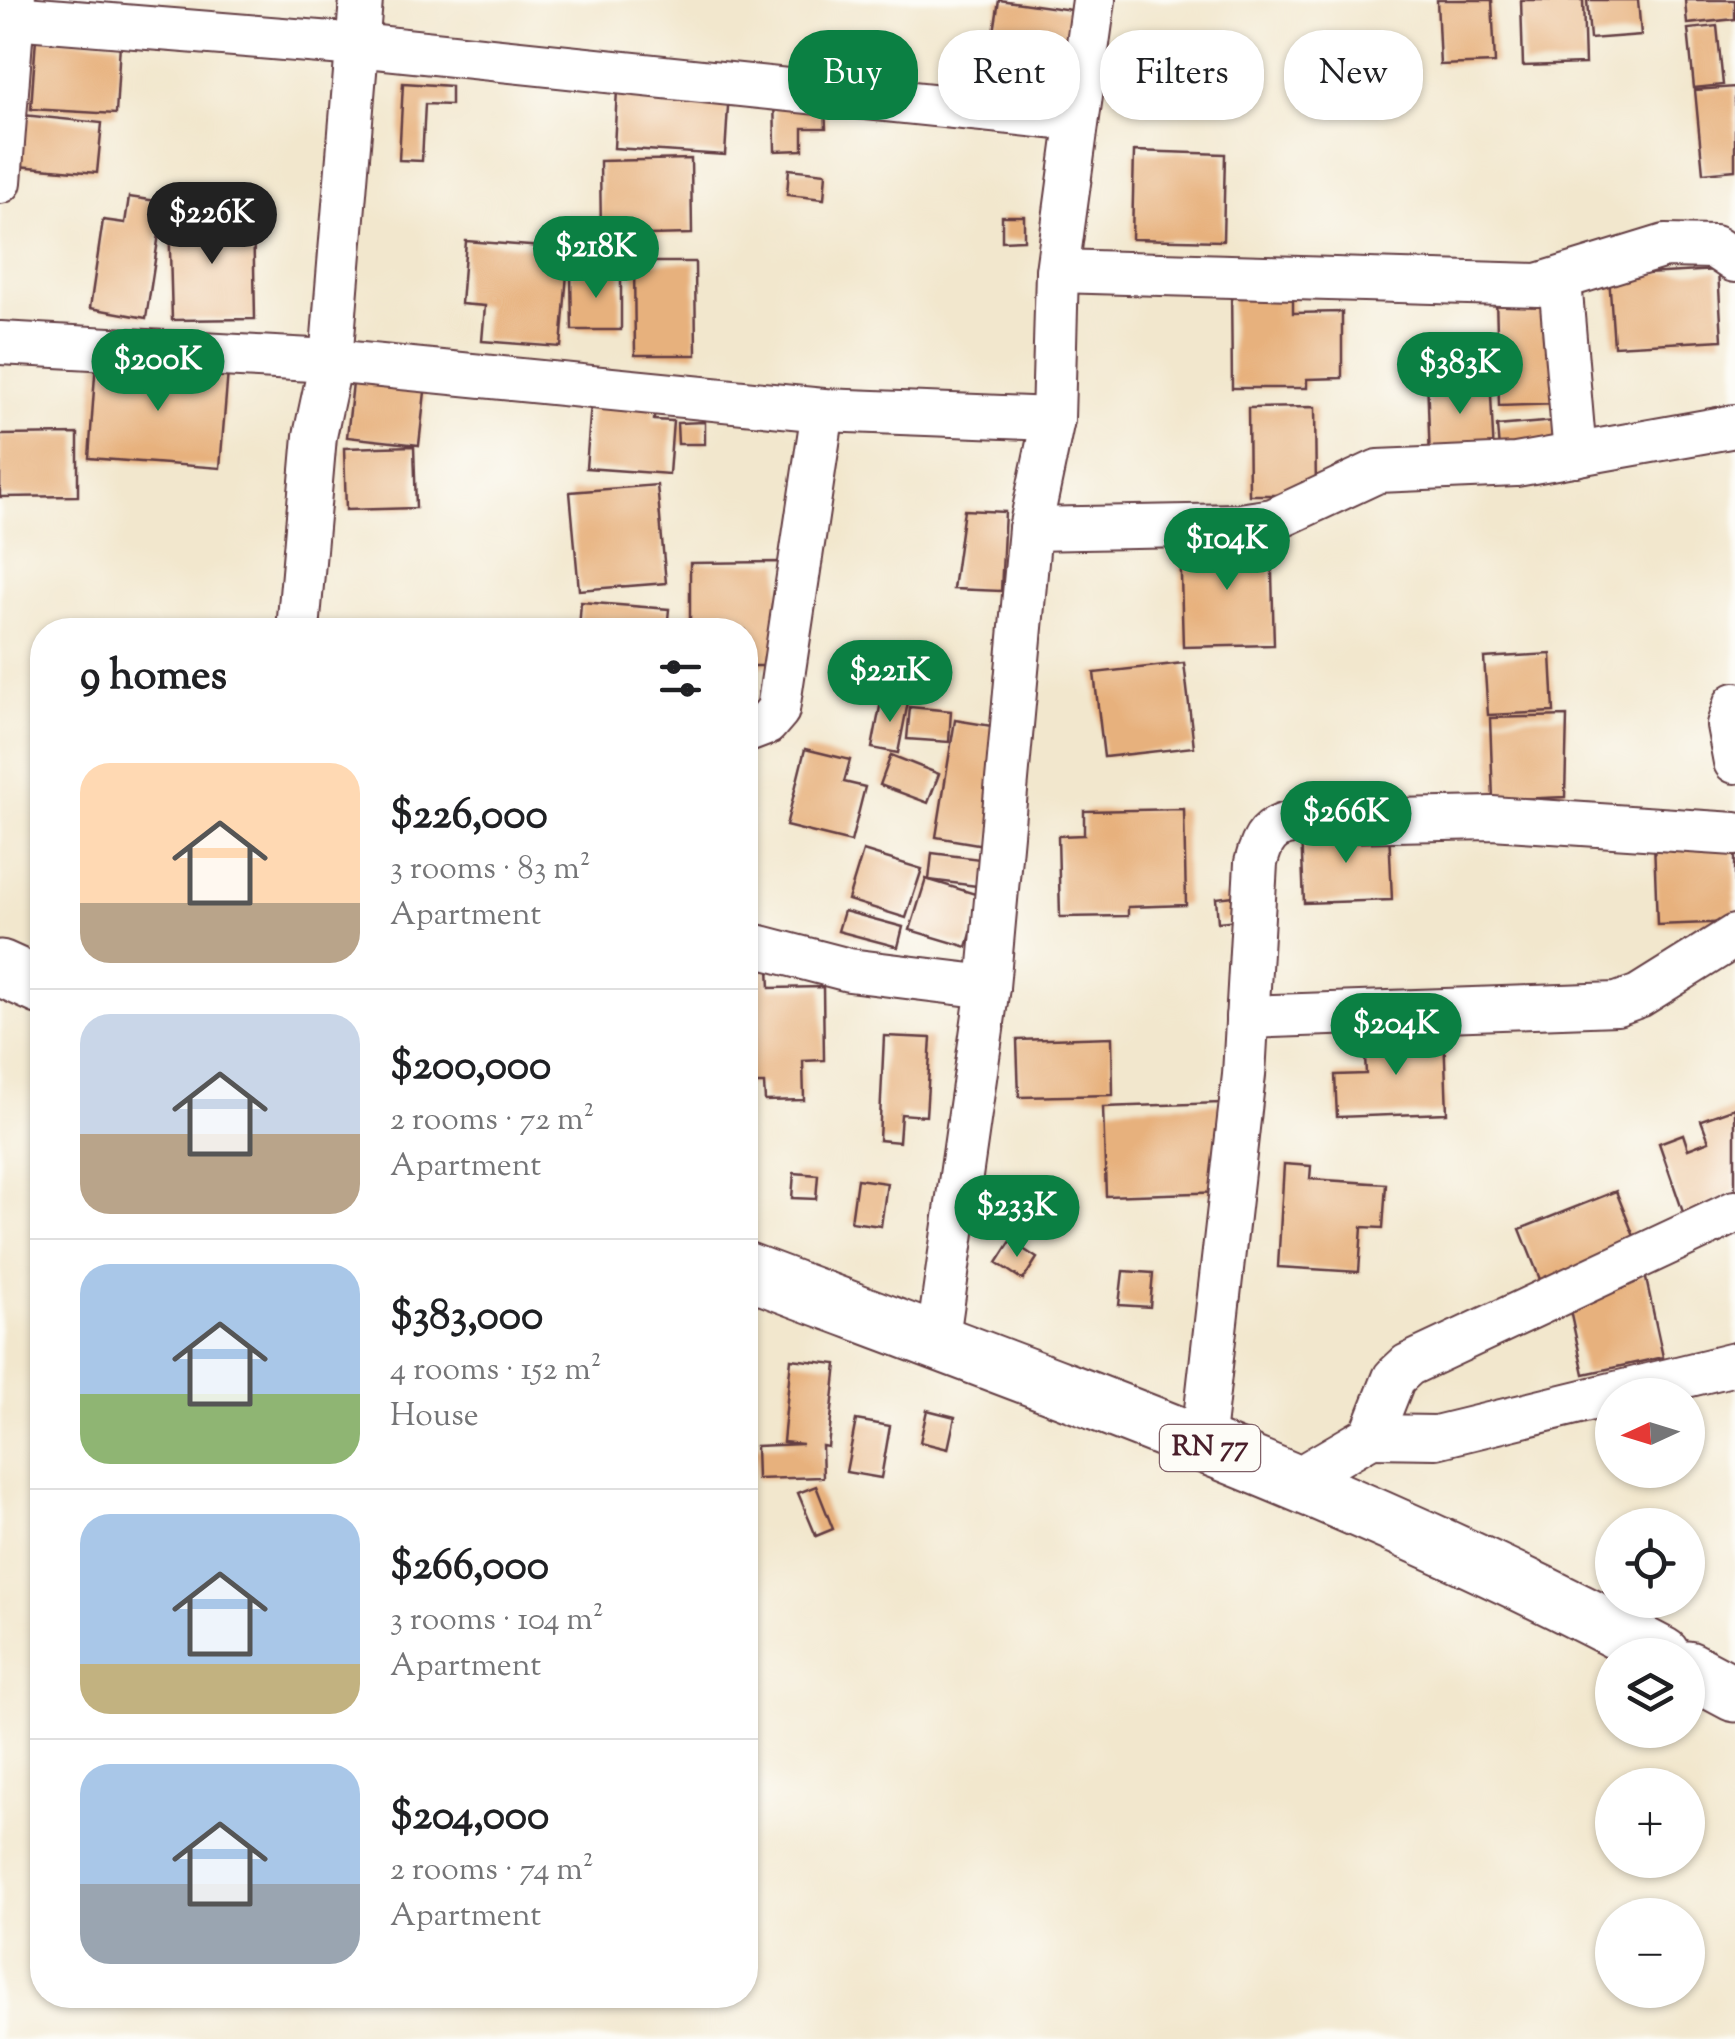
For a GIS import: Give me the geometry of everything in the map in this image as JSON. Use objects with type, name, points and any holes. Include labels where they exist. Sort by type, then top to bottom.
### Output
[{"type":"main road","points":[[0,968],[30,982]]},
{"type":"main road","name":"RN 77","points":[[758,1275],[1294,1481],[1543,1591],[1630,1638]]},
{"type":"main road","points":[[1705,1678],[1735,1694]]},
{"type":"street","points":[[299,618],[315,436],[332,361],[361,0]]},
{"type":"street","points":[[1080,99],[1094,0]]},
{"type":"street","points":[[0,182],[9,10],[938,106]]},
{"type":"street","points":[[937,1344],[988,987],[1030,530],[1053,419],[1057,271],[1077,120]]},
{"type":"street","points":[[1057,271],[1454,284],[1560,281],[1665,246],[1714,247],[1735,261]]},
{"type":"street","points":[[1560,281],[1574,455]]},
{"type":"street","points":[[0,343],[332,361],[823,410],[1053,419]]},
{"type":"street","points":[[758,727],[778,710],[823,410]]},
{"type":"street","points":[[1030,530],[1240,525],[1273,520],[1378,471],[1516,465],[1735,426]]},
{"type":"street","points":[[1735,704],[1728,725],[1735,762]]},
{"type":"street","points":[[1202,1444],[1235,1165],[1256,863],[1266,835],[1281,824],[1492,818],[1735,834]]},
{"type":"street","points":[[1247,1016],[1617,1004],[1640,996],[1735,936]]},
{"type":"street","points":[[758,946],[849,970],[988,987]]},
{"type":"street","points":[[1371,1436],[1400,1370],[1735,1212]]},
{"type":"street","points":[[1294,1481],[1371,1436],[1436,1438],[1735,1364]]},
{"type":"building","points":[[999,0],[1079,11],[1076,30],[994,30]]},
{"type":"building","points":[[1437,0],[1492,0],[1495,63],[1440,65]]},
{"type":"building","points":[[1521,0],[1583,0],[1585,64],[1523,66]]},
{"type":"building","points":[[1587,0],[1638,0],[1641,35],[1590,39]]},
{"type":"building","points":[[1685,0],[1735,0],[1735,19],[1687,24]]},
{"type":"building","points":[[1717,26],[1723,85],[1694,88],[1688,29]]},
{"type":"building","points":[[36,38],[120,43],[116,114],[31,109]]},
{"type":"building","points":[[618,70],[730,74],[725,155],[614,148]]},
{"type":"building","points":[[403,83],[451,86],[451,105],[425,104],[422,161],[399,160]]},
{"type":"building","points":[[1735,87],[1735,170],[1703,173],[1695,90]]},
{"type":"building","points":[[774,88],[788,88],[788,120],[826,120],[826,128],[803,128],[803,150],[775,151]]},
{"type":"building","points":[[23,115],[102,123],[97,173],[18,166]]},
{"type":"building","points":[[1134,151],[1225,154],[1223,241],[1132,239]]},
{"type":"building","points":[[691,159],[692,234],[601,236],[600,161]]},
{"type":"building","points":[[789,169],[826,173],[824,199],[787,195]]},
{"type":"building","points":[[129,197],[164,202],[146,318],[90,308],[103,220],[125,223]]},
{"type":"building","points":[[253,214],[255,319],[172,320],[169,216]]},
{"type":"building","points":[[1002,216],[1024,216],[1024,240],[1002,241]]},
{"type":"building","points":[[466,241],[569,249],[561,347],[482,341],[485,306],[461,304]]},
{"type":"building","points":[[634,262],[695,262],[696,355],[635,355]]},
{"type":"building","points":[[1718,270],[1722,340],[1614,346],[1609,276]]},
{"type":"building","points":[[621,272],[621,330],[572,330],[571,273]]},
{"type":"building","points":[[1293,283],[1293,313],[1342,312],[1342,378],[1307,379],[1307,388],[1232,388],[1231,284]]},
{"type":"building","points":[[1559,295],[1561,404],[1499,406],[1496,297]]},
{"type":"building","points":[[96,361],[228,371],[220,468],[89,458]]},
{"type":"building","points":[[354,374],[426,383],[419,445],[347,437]]},
{"type":"building","points":[[1490,374],[1494,458],[1430,461],[1427,376]]},
{"type":"building","points":[[592,390],[655,395],[654,420],[673,421],[669,474],[586,468]]},
{"type":"building","points":[[1315,407],[1316,495],[1249,495],[1248,408]]},
{"type":"building","points":[[1555,421],[1558,455],[1500,461],[1497,426]]},
{"type":"building","points":[[705,422],[705,444],[678,444],[677,423]]},
{"type":"building","points":[[78,434],[78,496],[0,497],[0,435]]},
{"type":"building","points":[[414,446],[416,508],[346,510],[344,448]]},
{"type":"building","points":[[657,485],[666,583],[579,590],[570,492]]},
{"type":"building","points":[[964,510],[1005,512],[1001,591],[953,589]]},
{"type":"building","points":[[1271,538],[1274,645],[1183,647],[1180,540]]},
{"type":"building","points":[[780,562],[780,666],[758,666],[758,618],[690,618],[690,563]]},
{"type":"building","points":[[581,602],[669,609],[668,618],[580,618]]},
{"type":"building","points":[[1551,654],[1554,712],[1488,715],[1484,658]]},
{"type":"building","points":[[1184,663],[1194,747],[1104,757],[1094,673]]},
{"type":"building","points":[[882,696],[908,702],[898,753],[872,748]]},
{"type":"building","points":[[910,707],[951,711],[949,742],[907,739]]},
{"type":"building","points":[[1567,716],[1565,797],[1493,800],[1490,718]]},
{"type":"building","points":[[955,720],[1010,729],[990,846],[936,837]]},
{"type":"building","points":[[805,749],[850,760],[844,782],[865,787],[851,842],[786,826]]},
{"type":"building","points":[[891,755],[939,774],[928,803],[880,785]]},
{"type":"building","points":[[1184,809],[1186,905],[1128,907],[1128,916],[1060,917],[1058,836],[1084,835],[1084,811]]},
{"type":"building","points":[[1389,830],[1392,900],[1304,903],[1301,833]]},
{"type":"building","points":[[1735,838],[1735,922],[1657,925],[1654,840]]},
{"type":"building","points":[[863,851],[922,869],[906,918],[848,900]]},
{"type":"building","points":[[932,853],[996,861],[993,888],[929,880]]},
{"type":"building","points":[[926,879],[982,896],[967,947],[910,930]]},
{"type":"building","points":[[1243,895],[1246,919],[1218,922],[1216,898]]},
{"type":"building","points":[[844,911],[903,927],[898,947],[838,931]]},
{"type":"building","points":[[758,968],[769,968],[770,988],[823,987],[824,1060],[803,1061],[804,1100],[765,1101],[764,1084],[758,1084]]},
{"type":"building","points":[[1444,1034],[1447,1113],[1337,1117],[1335,1075],[1366,1074],[1364,1037]]},
{"type":"building","points":[[884,1036],[931,1038],[926,1116],[901,1114],[899,1142],[879,1140]]},
{"type":"building","points":[[1112,1037],[1113,1095],[1019,1097],[1017,1040]]},
{"type":"building","points":[[1221,1103],[1225,1192],[1106,1196],[1103,1107]]},
{"type":"building","points":[[1735,1108],[1735,1191],[1685,1218],[1659,1143],[1683,1134],[1688,1149],[1709,1141],[1701,1120]]},
{"type":"building","points":[[1284,1164],[1311,1166],[1310,1179],[1386,1184],[1383,1228],[1362,1227],[1359,1272],[1278,1267]]},
{"type":"building","points":[[794,1173],[818,1175],[816,1199],[792,1198]]},
{"type":"building","points":[[857,1179],[887,1183],[881,1226],[851,1222]]},
{"type":"building","points":[[1616,1191],[1639,1249],[1543,1287],[1520,1229]]},
{"type":"building","points":[[1011,1241],[1037,1258],[1023,1280],[997,1263]]},
{"type":"building","points":[[1123,1271],[1153,1273],[1150,1307],[1119,1305]]},
{"type":"building","points":[[1645,1274],[1663,1357],[1584,1374],[1567,1297]]},
{"type":"building","points":[[791,1359],[837,1364],[828,1447],[822,1446],[823,1477],[758,1479],[758,1446],[803,1444],[783,1442]]},
{"type":"building","points":[[927,1410],[955,1417],[948,1449],[920,1442]]},
{"type":"building","points":[[856,1420],[890,1426],[881,1478],[846,1472]]},
{"type":"building","points":[[816,1486],[833,1529],[816,1536],[798,1493]]}]
